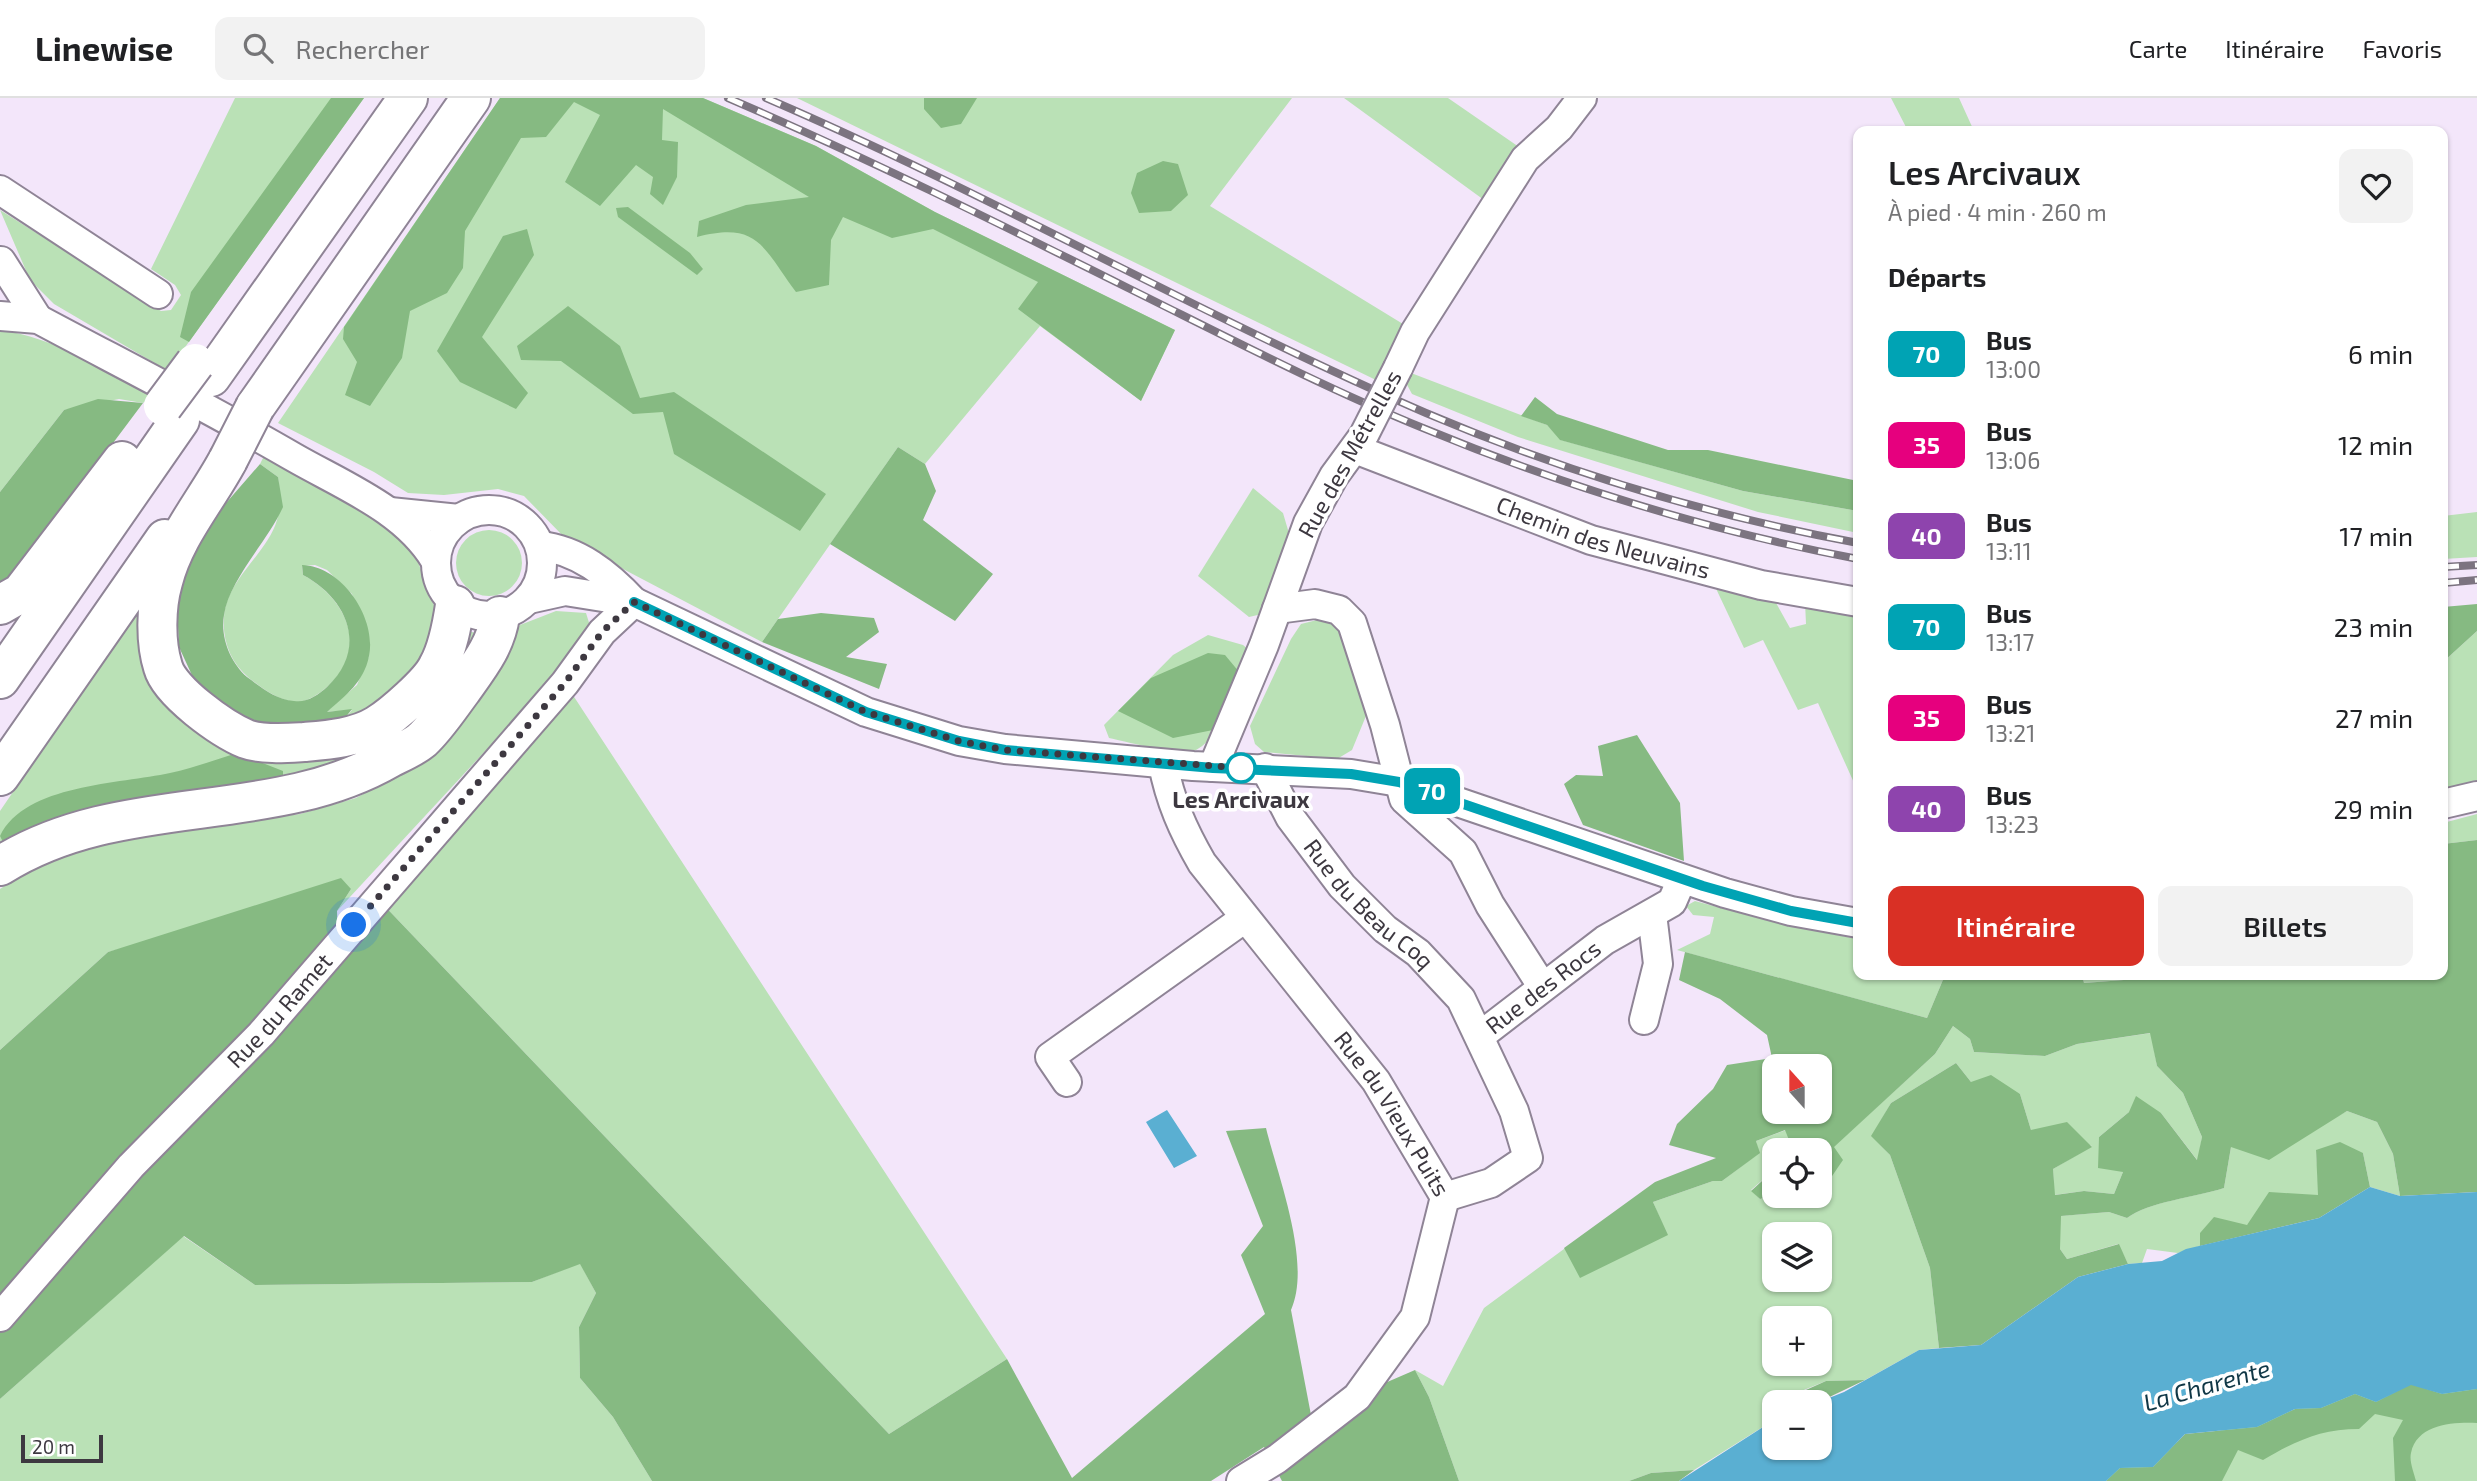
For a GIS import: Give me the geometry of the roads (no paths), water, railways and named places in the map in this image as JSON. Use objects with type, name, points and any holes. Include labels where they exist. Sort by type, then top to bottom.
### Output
[{"type":"highway","points":[[0,679],[172,413],[203,370],[306,244],[408,98]]},
{"type":"highway","points":[[0,776],[225,458],[255,407],[471,98]]},
{"type":"highway","points":[[0,605],[21,593],[172,413]]},
{"type":"highway","points":[[225,458],[210,493],[173,549],[162,584],[158,620],[163,668],[188,701],[214,719],[247,739],[290,743],[335,739],[376,726],[437,668],[452,626],[455,605]]},
{"type":"highway","points":[[0,866],[17,855],[74,832],[155,813],[323,789],[378,765],[422,740],[481,663],[515,607]]},
{"type":"street","name":"Rue des Métrelles","points":[[1213,768],[1277,609],[1308,523],[1334,476],[1360,441],[1415,332],[1525,159],[1559,128],[1582,98]]},
{"type":"street","points":[[0,190],[158,294]]},
{"type":"street","points":[[0,265],[38,319]]},
{"type":"street","points":[[0,316],[38,319],[265,441],[390,512],[426,545],[435,560],[440,586],[455,605],[475,615],[515,607],[565,591],[634,602],[866,712],[927,732],[1005,750],[1213,768],[1265,768],[1351,774],[1399,782],[1537,827],[1682,879],[1791,911],[1853,922]]},
{"type":"street","name":"Chemin des Neuvains","points":[[1360,441],[1591,540],[1761,585],[1853,601]]},
{"type":"street","points":[[390,512],[459,519],[488,509],[512,515],[527,525],[540,546],[540,581],[515,607]]},
{"type":"street","points":[[435,560],[440,541],[459,519]]},
{"type":"street","points":[[540,546],[559,548],[610,576],[634,602]]},
{"type":"street","name":"Rue du Ramet","points":[[0,1317],[131,1166],[261,1034],[565,683],[602,632],[634,602]]},
{"type":"street","points":[[1277,609],[1315,604],[1339,610],[1352,623],[1385,725],[1404,799],[1463,852],[1490,905],[1542,986]]},
{"type":"street","name":"Rue du Vieux Puits","points":[[1163,764],[1168,794],[1180,824],[1202,863],[1376,1081],[1445,1197],[1415,1317],[1357,1397],[1277,1459],[1241,1481]]},
{"type":"street","name":"Rue du Beau Coq","points":[[1265,768],[1290,817],[1342,886],[1385,929],[1418,953],[1461,999],[1480,1036]]},
{"type":"street","points":[[2448,803],[2477,796]]},
{"type":"street","name":"Rue des Rocs","points":[[1445,1197],[1491,1183],[1528,1158],[1514,1111],[1480,1036],[1605,940],[1672,902],[1682,879]]},
{"type":"street","points":[[1644,1020],[1658,964],[1652,914]]},
{"type":"street","points":[[1067,1082],[1050,1057],[1245,918]]},
{"type":"water","points":[[1167,1110],[1197,1156],[1174,1168],[1146,1122]]},
{"type":"water","name":"La Charente","points":[[2370,1187],[2400,1196],[2477,1192],[2477,1389],[2442,1394],[2411,1385],[2376,1402],[2355,1394],[2321,1408],[2295,1409],[2257,1427],[2185,1434],[2153,1467],[2120,1468],[2106,1481],[1679,1481],[1762,1428],[1762,1460],[1832,1460],[1832,1397],[1919,1350],[1981,1345],[2078,1277],[2128,1264],[2162,1261],[2186,1249],[2319,1218]]},
{"type":"railway","points":[[728,98],[879,166],[1274,361],[1423,428],[1529,469],[1638,505],[1747,535],[1853,558]]},
{"type":"railway","points":[[766,98],[932,174],[1260,336],[1426,413],[1531,454],[1639,490],[1748,520],[1853,542]]},
{"type":"railway","points":[[2448,567],[2477,565]]},
{"type":"railway","points":[[2448,583],[2477,580]]},
{"type":"place","name":"Les Arcivaux","points":[[1241,768]]}]
